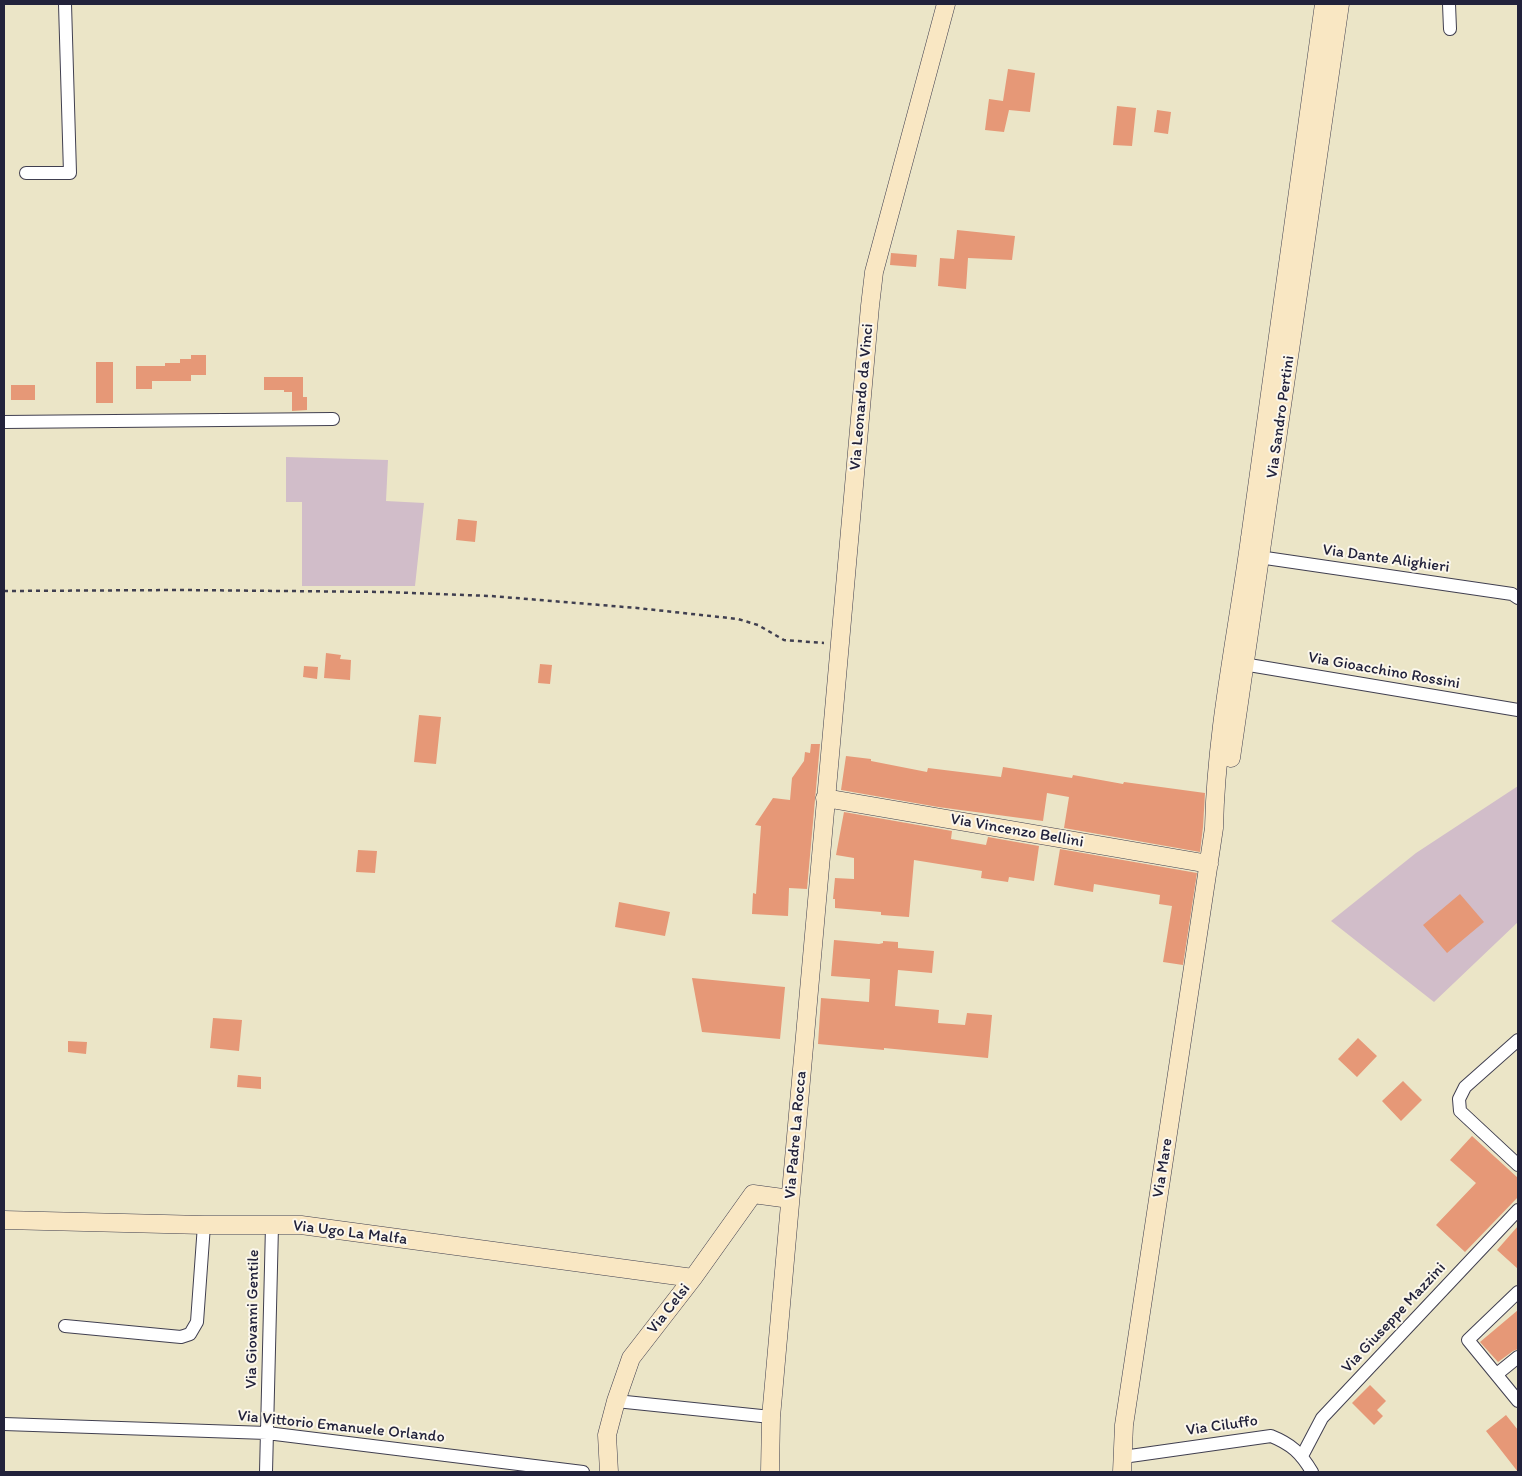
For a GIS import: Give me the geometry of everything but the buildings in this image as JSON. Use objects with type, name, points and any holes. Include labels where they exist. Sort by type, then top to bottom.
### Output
[{"type":"street","points":[[26,173],[70,173],[65,4]]},
{"type":"street","name":"Via Leonardo da Vinci","points":[[825,798],[874,272],[946,4]]},
{"type":"street","name":"Via Sandro Pertini","points":[[1324,4],[1327,38]]},
{"type":"street","name":"Via Sandro Pertini","points":[[1209,864],[1214,828],[1225,796],[1237,663],[1254,557],[1327,38],[1340,4]]},
{"type":"street","points":[[1449,4],[1450,29]]},
{"type":"street","points":[[4,422],[333,419]]},
{"type":"street","name":"Via Dante Alighieri","points":[[1254,557],[1512,594],[1518,598]]},
{"type":"street","name":"Via Gioacchino Rossini","points":[[1237,663],[1518,710]]},
{"type":"street","name":"Via Vincenzo Bellini","points":[[825,798],[1209,864]]},
{"type":"street","name":"Via Padre La Rocca","points":[[770,1472],[771,1417],[825,798]]},
{"type":"street","name":"Via Mare","points":[[1120,1468],[1124,1425],[1209,864]]},
{"type":"street","points":[[1518,1040],[1465,1086],[1459,1099],[1460,1111],[1518,1165]]},
{"type":"street","name":"Via Celsi","points":[[609,1472],[606,1435],[631,1358],[693,1278],[753,1194],[790,1199]]},
{"type":"street","name":"Via Giuseppe Mazzini","points":[[1302,1456],[1322,1418],[1518,1210]]},
{"type":"street","name":"Via Ugo La Malfa","points":[[4,1220],[204,1225],[301,1225],[693,1278]]},
{"type":"street","points":[[65,1326],[181,1336],[190,1334],[197,1322],[204,1225]]},
{"type":"street","name":"Via Giovanni Gentile","points":[[266,1472],[272,1226]]},
{"type":"street","points":[[1518,1292],[1468,1340],[1518,1401]]},
{"type":"street","points":[[1497,1374],[1518,1357]]},
{"type":"street","points":[[616,1401],[771,1417]]},
{"type":"street","name":"Via Vittorio Emanuele Orlando","points":[[4,1424],[267,1433],[583,1472]]},
{"type":"street","name":"Via Ciluffo","points":[[1120,1468],[1270,1436],[1284,1441],[1302,1456],[1312,1472]]},
{"type":"path","points":[[4,591],[365,591],[491,596],[738,618],[784,640],[839,644]]},
{"type":"shaded area","points":[[286,457],[388,460],[386,501],[424,503],[415,586],[302,586],[302,502],[286,502]]},
{"type":"shaded area","points":[[1518,786],[1518,922],[1434,1002],[1331,921],[1416,853]]}]
